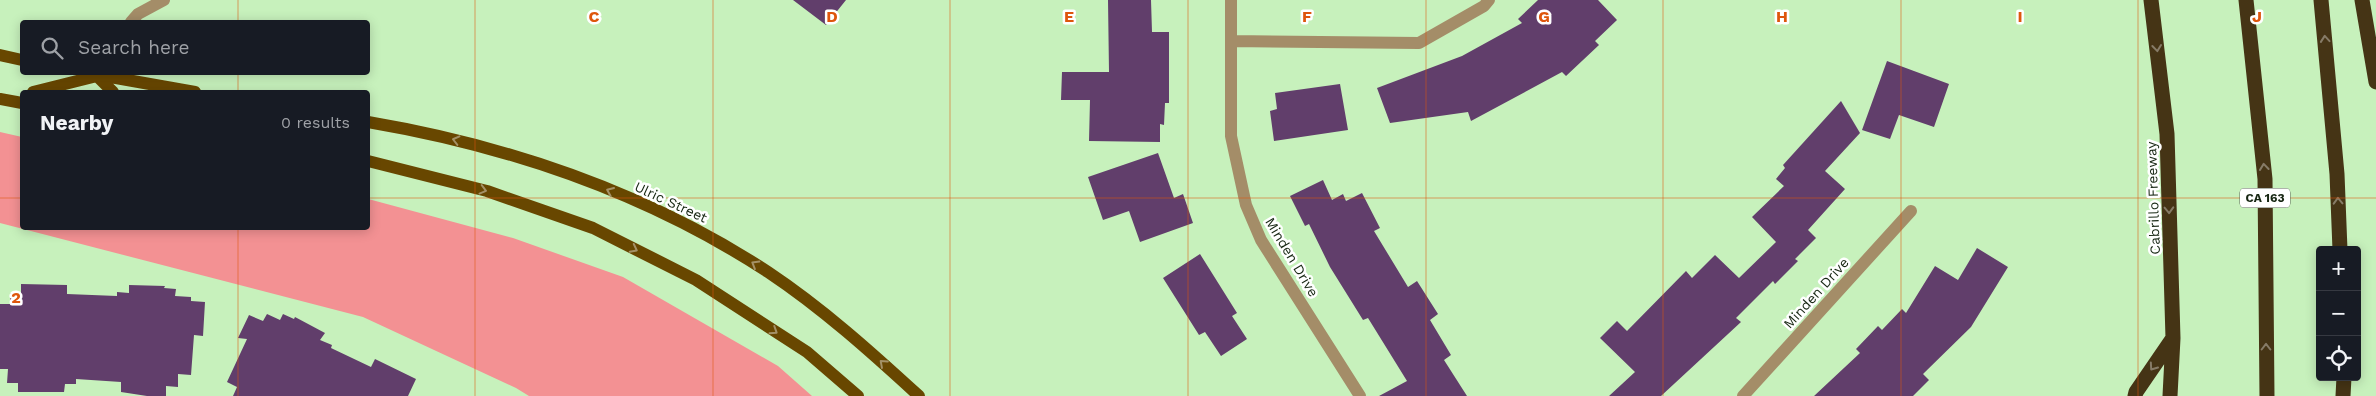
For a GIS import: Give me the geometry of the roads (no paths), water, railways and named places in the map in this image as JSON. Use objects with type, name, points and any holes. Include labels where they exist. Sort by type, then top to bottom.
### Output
[{"type":"highway","name":"Cabrillo Freeway","points":[[2151,0],[2167,134],[2173,338],[2170,396]]},
{"type":"highway","name":"CA 163","points":[[2246,0],[2265,179],[2266,396]]},
{"type":"highway","points":[[2321,0],[2338,174],[2340,246]]},
{"type":"highway","points":[[2362,0],[2376,82]]},
{"type":"highway","points":[[2135,396],[2173,338]]},
{"type":"highway","points":[[2343,396],[2344,381]]},
{"type":"main road","points":[[0,55],[20,60]]},
{"type":"main road","points":[[40,90],[94,75]]},
{"type":"main road","points":[[99,75],[111,90]]},
{"type":"main road","points":[[103,75],[184,90]]},
{"type":"main road","points":[[3,99],[20,95]]},
{"type":"main road","points":[[3,99],[20,103]]},
{"type":"main road","name":"Ulric Street","points":[[370,122],[412,129],[508,152],[588,181],[691,226],[768,272],[847,331],[919,396]]},
{"type":"main road","points":[[370,162],[487,191],[593,228],[696,280],[807,352],[858,396]]},
{"type":"street","points":[[133,20],[138,14],[164,0]]},
{"type":"street","name":"Minden Drive","points":[[1231,0],[1231,136],[1246,205],[1261,240],[1360,396]]},
{"type":"street","points":[[1231,41],[1419,42],[1484,6],[1488,0]]},
{"type":"street","name":"Minden Drive","points":[[1743,396],[1911,211]]}]
